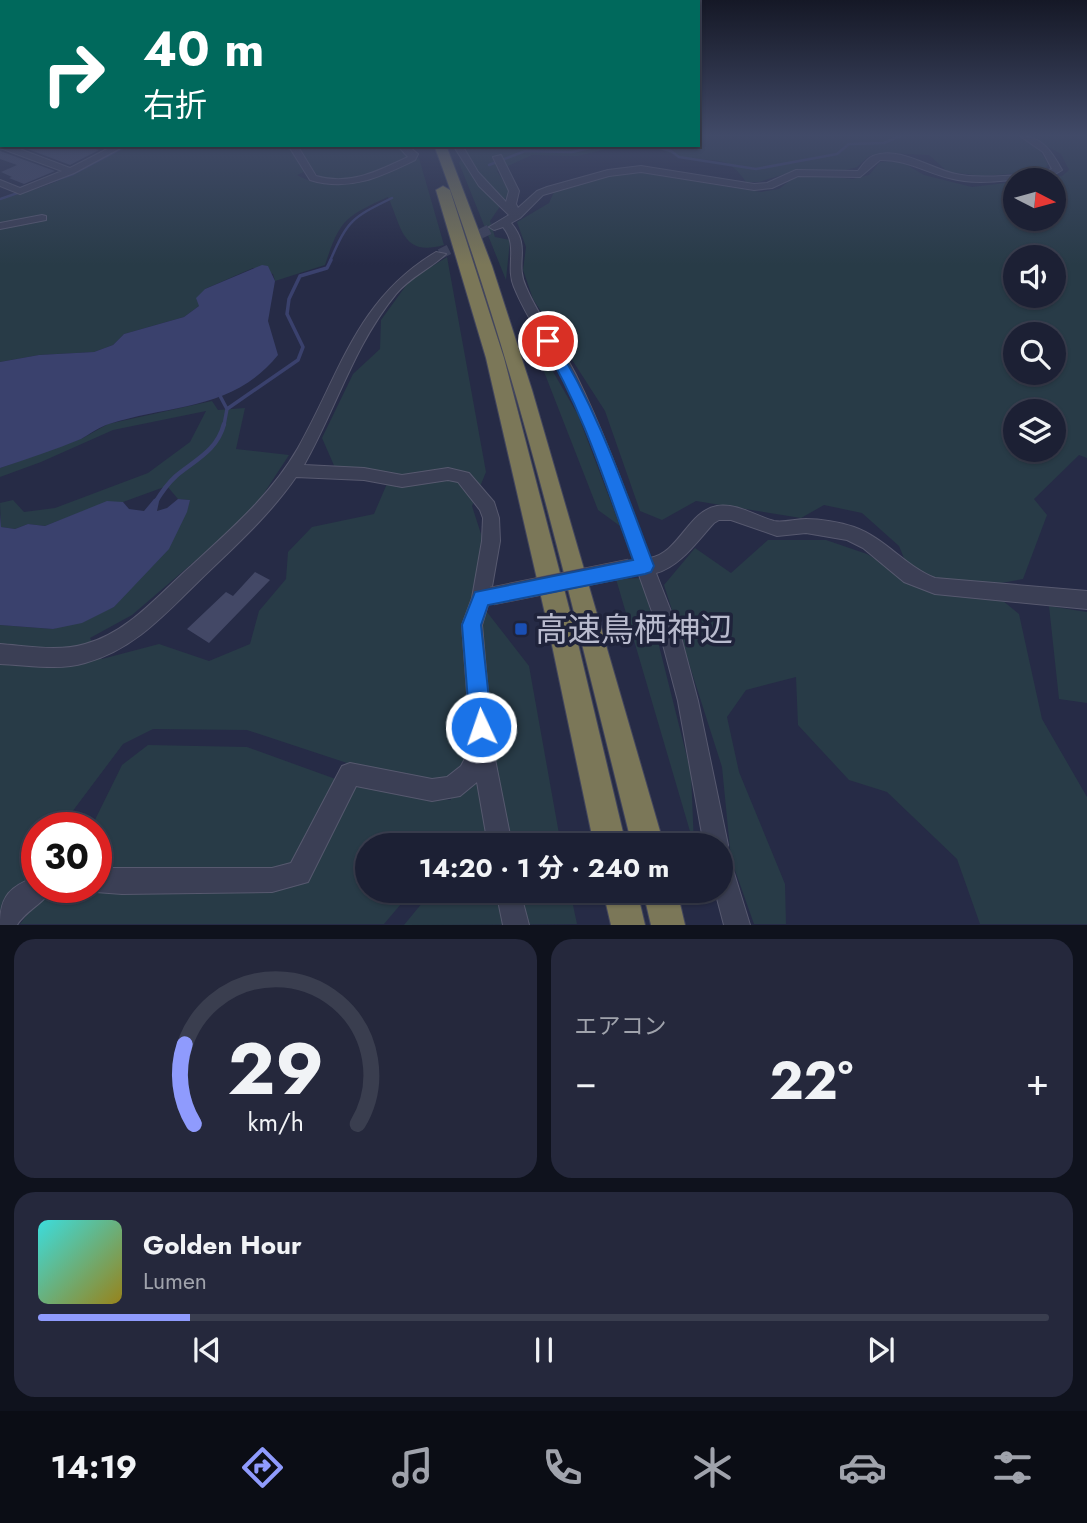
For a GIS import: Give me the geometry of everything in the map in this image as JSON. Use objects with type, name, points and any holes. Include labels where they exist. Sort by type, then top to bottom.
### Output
[{"type":"highway","points":[[439,179],[495,358],[607,833]]},
{"type":"highway","points":[[454,179],[513,355],[590,624],[645,833]]},
{"type":"highway","points":[[623,903],[628,925]]},
{"type":"highway","points":[[663,903],[668,925]]},
{"type":"street","points":[[3,186],[20,191],[50,179]]},
{"type":"street","points":[[319,179],[338,183],[355,179]]},
{"type":"street","points":[[482,179],[496,197],[505,222],[514,233],[518,245],[515,276],[526,302],[588,415],[637,567],[671,637],[688,701],[714,833]]},
{"type":"street","points":[[505,222],[514,191],[508,179]]},
{"type":"street","points":[[505,222],[540,194],[589,179]]},
{"type":"street","points":[[708,179],[754,187],[769,186],[783,179]]},
{"type":"street","points":[[0,226],[41,218]]},
{"type":"street","points":[[0,654],[52,657],[84,654],[118,640],[168,600],[247,527],[276,495],[293,471],[373,315],[401,279],[425,261],[440,254]]},
{"type":"street","points":[[293,471],[364,474],[402,481],[448,474],[463,477],[488,508],[491,541],[487,597],[471,625],[477,663],[482,749],[498,833]]},
{"type":"street","points":[[487,597],[660,564],[678,550],[708,518],[717,513],[731,513],[777,529],[806,526],[850,533],[869,543],[910,576],[935,586],[1087,600]]},
{"type":"street","points":[[112,881],[272,880],[299,873],[350,774],[432,790],[452,788],[469,775],[482,749]]},
{"type":"street","points":[[1,925],[21,900]]},
{"type":"street","points":[[511,903],[516,925]]},
{"type":"street","points":[[731,903],[737,925]]},
{"type":"shaded area","points":[[63,179],[306,179],[328,185],[367,179],[425,179],[444,245],[430,248],[412,243],[401,229],[388,197],[353,215],[346,222],[335,238],[325,265],[275,281],[273,274],[253,268],[205,289],[199,306],[184,317],[124,334],[113,345],[94,352],[39,355],[0,362],[0,198]]},
{"type":"shaded area","points":[[327,179],[355,179],[340,181]]},
{"type":"shaded area","points":[[465,179],[502,179],[510,192],[490,221],[495,237],[510,240],[506,280]]},
{"type":"shaded area","points":[[599,179],[681,179],[761,192],[779,189],[792,179],[941,179],[972,187],[1003,183],[1003,231],[1066,231],[1066,179],[1087,179],[1087,458],[1079,455],[1034,499],[1047,515],[1023,579],[985,586],[1019,614],[1042,719],[1087,797],[1087,924],[980,924],[957,859],[887,792],[849,780],[798,725],[796,677],[746,690],[727,717],[739,772],[785,884],[786,924],[754,924],[733,865],[733,833],[728,833],[722,767],[664,585],[695,548],[731,573],[768,540],[826,540],[867,554],[914,582],[899,546],[862,513],[824,505],[801,518],[696,501],[662,520],[640,511],[605,411],[533,299],[523,270],[526,247],[517,222],[549,203],[554,192]]},
{"type":"shaded area","points":[[744,179],[768,179],[746,182]]},
{"type":"shaded area","points":[[447,257],[486,472],[472,506],[482,537],[476,598],[529,666],[559,833],[355,833],[355,903],[402,903],[384,924],[20,924],[36,903],[112,903],[112,812],[99,812],[122,765],[148,745],[247,747],[355,786],[451,800],[446,783],[347,763],[247,730],[153,729],[123,744],[72,812],[21,812],[21,887],[0,914],[0,625],[53,629],[114,607],[135,582],[189,500],[178,499],[167,486],[123,502],[107,502],[45,526],[28,524],[15,529],[1,527],[0,503],[13,500],[24,512],[55,508],[148,473],[190,442],[206,411],[113,430],[0,477],[0,468],[83,438],[108,424],[212,401],[218,410],[245,408],[236,449],[289,455],[251,513],[132,615],[90,638],[102,659],[159,644],[209,661],[250,644],[259,611],[286,579],[288,552],[312,527],[374,514],[392,472],[336,470],[322,438],[353,374],[380,349],[381,320],[410,280]]},
{"type":"shaded area","points":[[525,323],[578,415],[620,526],[598,510]]},
{"type":"shaded area","points":[[642,578],[691,773],[694,833],[690,833],[616,579]]},
{"type":"shaded area","points":[[1049,606],[1087,612],[1087,703],[1059,699]]},
{"type":"shaded area","points":[[422,903],[573,903],[577,924],[404,925]]},
{"type":"water","points":[[262,265],[268,266],[275,281],[268,321],[278,355],[260,373],[241,387],[221,396],[109,424],[81,439],[0,468],[0,362],[39,355],[94,352],[113,345],[124,334],[184,317],[199,306],[196,298],[205,289]]},
{"type":"water","points":[[160,497],[157,511],[167,508],[178,499],[190,500],[187,512],[169,549],[114,607],[82,623],[53,629],[0,625],[0,514],[1,527],[15,529],[28,524],[45,526],[107,501],[123,502],[129,509],[144,511],[154,499]]},
{"type":"building","points":[[12,179],[36,179],[24,184]]},
{"type":"building","points":[[255,572],[270,580],[209,643],[187,629],[226,592],[233,596]]},
{"type":"waterway","points":[[0,199],[58,179]]},
{"type":"waterway","points":[[330,261],[352,222],[392,198]]},
{"type":"waterway","points":[[227,409],[298,360],[303,347],[287,314],[289,299],[300,276],[327,268],[331,260]]},
{"type":"waterway","points":[[219,394],[227,409]]},
{"type":"waterway","points":[[224,425],[227,409]]},
{"type":"waterway","points":[[155,503],[173,479],[211,448],[224,424]]},
{"type":"tunnel","points":[[440,254],[494,227]]},
{"type":"place","name":"高速鳥栖神辺","points":[[521,629]]},
{"type":"route","points":[[481,727],[477,663],[471,625],[481,598],[645,566],[588,415],[548,341]]}]
